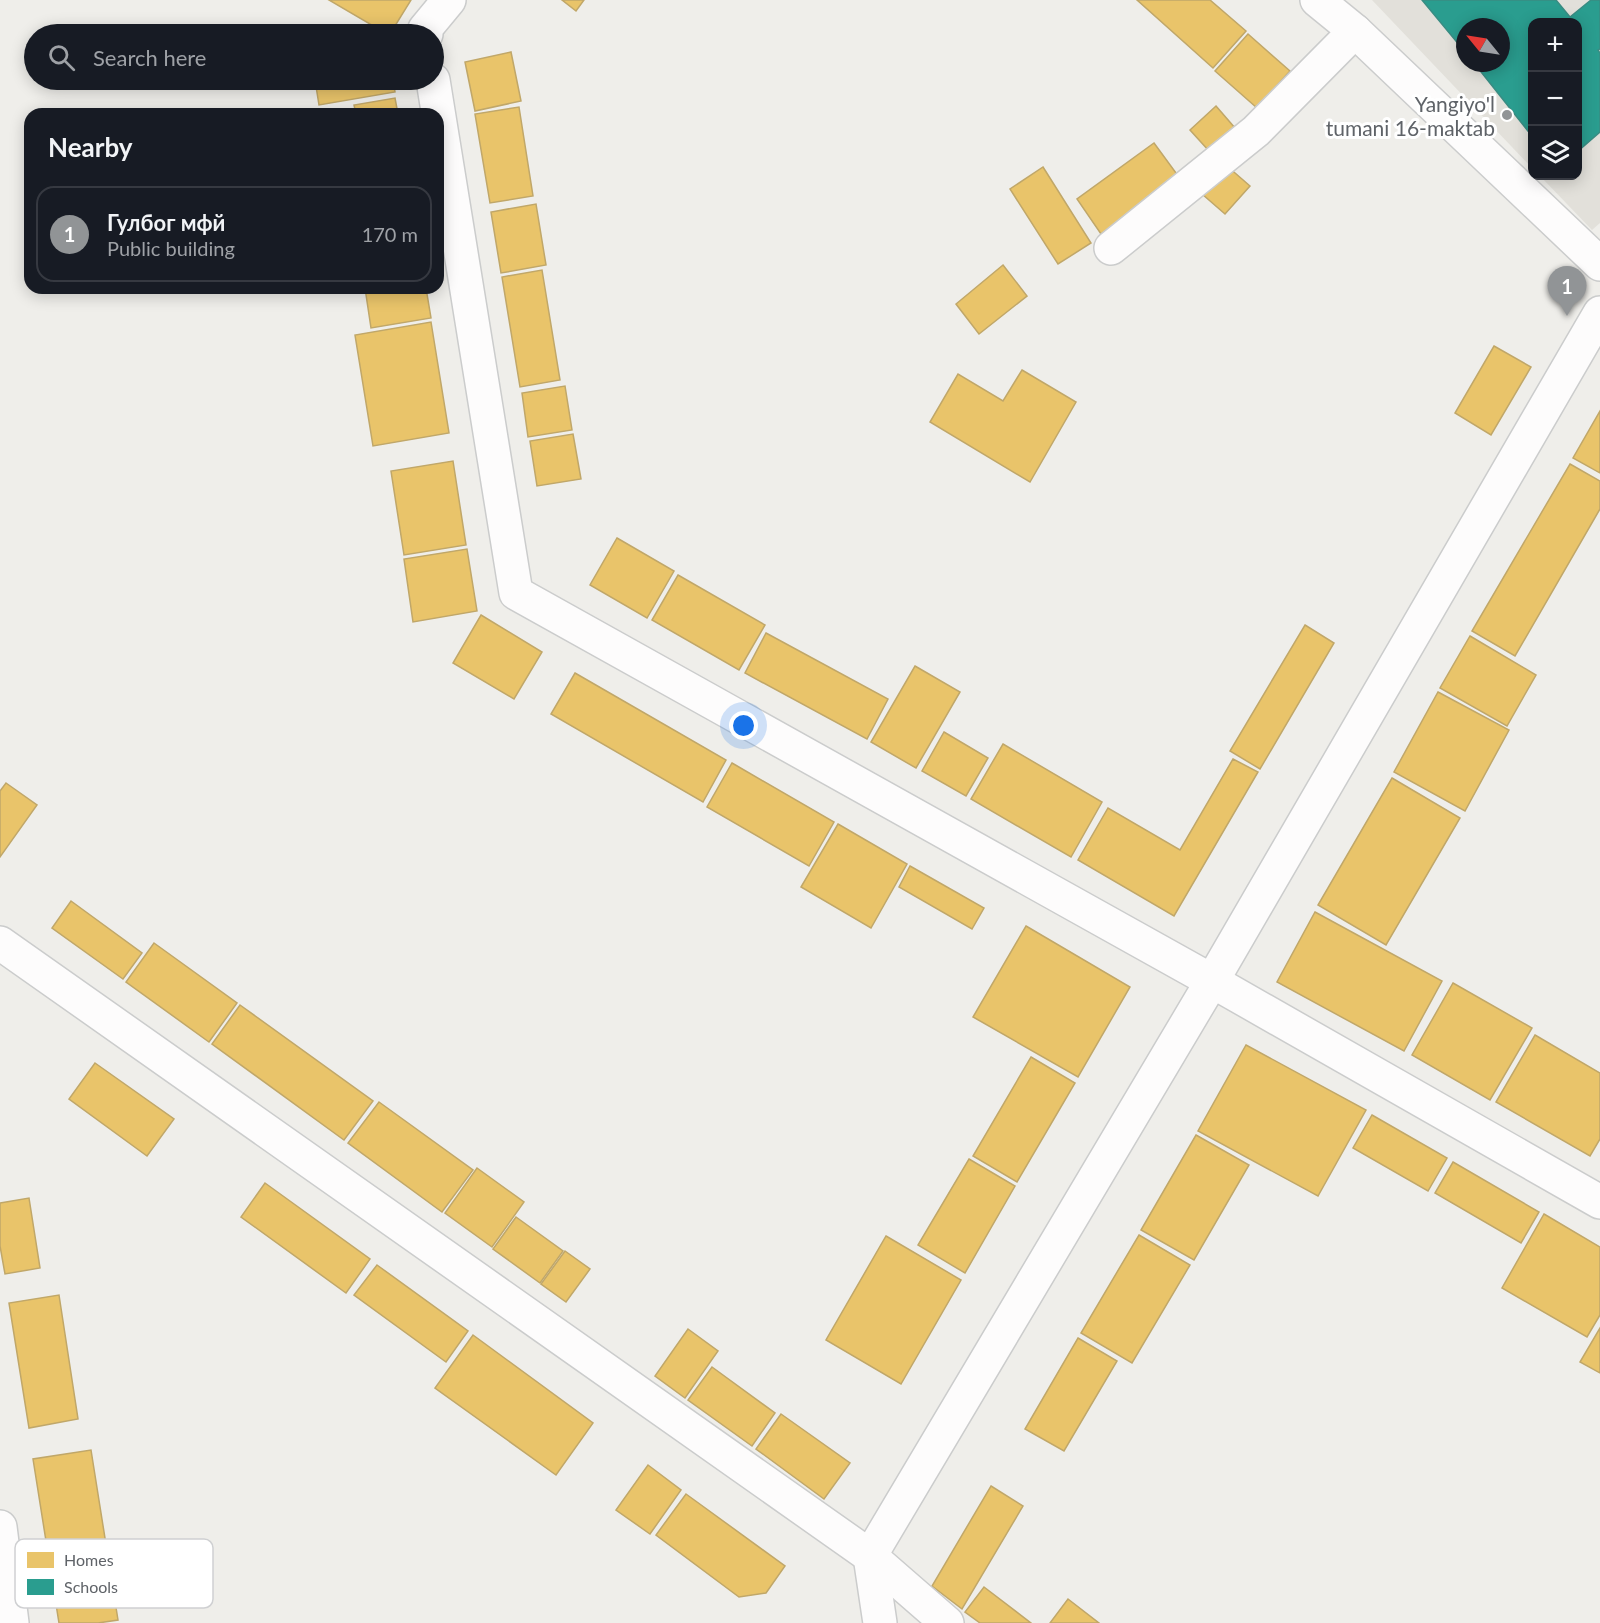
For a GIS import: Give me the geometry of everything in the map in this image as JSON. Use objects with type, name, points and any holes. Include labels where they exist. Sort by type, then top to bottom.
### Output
[{"type":"street","points":[[429,24],[449,0]]},
{"type":"street","points":[[1317,0],[1355,31],[1600,264]]},
{"type":"street","points":[[1111,248],[1256,131],[1355,31]]},
{"type":"street","points":[[435,90],[438,108]]},
{"type":"street","points":[[444,148],[516,593],[1212,981],[1600,1202]]},
{"type":"street","points":[[880,1623],[870,1556],[1212,981],[1600,313]]},
{"type":"street","points":[[0,943],[870,1556],[947,1623]]},
{"type":"street","points":[[0,1527],[12,1623]]},
{"type":"shaded area","name":"Yangiyo'l tumani 16-maktab","points":[[1372,0],[1600,0],[1600,223],[1592,230],[1544,180],[1582,180],[1582,18],[1528,18],[1528,164]]},
{"type":"building: Homes","points":[[329,0],[411,0],[396,24],[370,24]]},
{"type":"building: Homes","points":[[562,0],[584,0],[576,11]]},
{"type":"building: Homes","points":[[1137,0],[1210,0],[1246,31],[1213,68]]},
{"type":"building: Homes","points":[[1248,34],[1290,71],[1257,108],[1215,71]]},
{"type":"building: Homes","points":[[511,52],[521,101],[475,111],[465,62]]},
{"type":"building: Homes","points":[[317,90],[395,90],[395,92],[319,105]]},
{"type":"building: Homes","points":[[395,98],[397,108],[355,108],[354,105]]},
{"type":"building: Homes","points":[[1216,106],[1235,128],[1209,151],[1190,130]]},
{"type":"building: Homes","points":[[519,107],[533,196],[490,203],[475,114]]},
{"type":"building: Homes","points":[[1154,143],[1179,177],[1101,234],[1077,199]]},
{"type":"building: Homes","points":[[1227,166],[1250,186],[1225,214],[1202,194]]},
{"type":"building: Homes","points":[[1043,167],[1091,243],[1058,264],[1010,189]]},
{"type":"building: Homes","points":[[536,204],[546,265],[501,273],[491,212]]},
{"type":"building: Homes","points":[[1003,265],[1027,296],[979,334],[956,304]]},
{"type":"building: Homes","points":[[542,270],[560,380],[520,387],[502,277]]},
{"type":"building: Homes","points":[[366,294],[427,294],[431,318],[371,328]]},
{"type":"building: Homes","points":[[431,322],[449,433],[373,446],[355,335]]},
{"type":"building: Homes","points":[[1494,346],[1531,367],[1491,435],[1455,413]]},
{"type":"building: Homes","points":[[1022,370],[1076,402],[1030,482],[930,422],[958,374],[1003,401]]},
{"type":"building: Homes","points":[[565,386],[572,430],[528,437],[522,393]]},
{"type":"building: Homes","points":[[1600,411],[1600,473],[1573,458]]},
{"type":"building: Homes","points":[[573,434],[581,479],[537,486],[530,441]]},
{"type":"building: Homes","points":[[453,461],[466,545],[404,555],[391,471]]},
{"type":"building: Homes","points":[[1570,464],[1600,481],[1600,509],[1515,656],[1472,631]]},
{"type":"building: Homes","points":[[617,538],[674,571],[647,618],[590,585]]},
{"type":"building: Homes","points":[[467,549],[477,611],[413,622],[404,559]]},
{"type":"building: Homes","points":[[678,575],[765,625],[739,670],[652,620]]},
{"type":"building: Homes","points":[[481,615],[542,652],[514,699],[453,663]]},
{"type":"building: Homes","points":[[1305,625],[1334,643],[1260,769],[1230,751]]},
{"type":"building: Homes","points":[[766,633],[888,699],[867,739],[745,673]]},
{"type":"building: Homes","points":[[1470,636],[1536,675],[1507,726],[1440,688]]},
{"type":"building: Homes","points":[[915,666],[960,692],[916,768],[871,742]]},
{"type":"building: Homes","points":[[575,673],[726,760],[703,802],[551,714]]},
{"type":"building: Homes","points":[[1438,692],[1509,730],[1465,811],[1394,772]]},
{"type":"building: Homes","points":[[944,732],[988,758],[966,796],[922,771]]},
{"type":"building: Homes","points":[[1003,744],[1102,802],[1071,857],[971,799]]},
{"type":"building: Homes","points":[[1233,759],[1258,772],[1174,916],[1078,860],[1108,808],[1180,850]]},
{"type":"building: Homes","points":[[732,763],[834,822],[809,866],[707,807]]},
{"type":"building: Homes","points":[[1392,778],[1460,818],[1386,945],[1318,905]]},
{"type":"building: Homes","points":[[6,783],[37,805],[0,857],[0,791]]},
{"type":"building: Homes","points":[[838,824],[907,864],[871,928],[801,887]]},
{"type":"building: Homes","points":[[910,866],[984,908],[972,929],[899,887]]},
{"type":"building: Homes","points":[[71,901],[142,953],[123,979],[52,928]]},
{"type":"building: Homes","points":[[1315,912],[1442,981],[1404,1051],[1277,982]]},
{"type":"building: Homes","points":[[1026,926],[1130,987],[1078,1077],[973,1017]]},
{"type":"building: Homes","points":[[154,943],[237,1003],[209,1042],[126,982]]},
{"type":"building: Homes","points":[[1453,983],[1532,1028],[1490,1100],[1412,1055]]},
{"type":"building: Homes","points":[[240,1005],[373,1101],[344,1140],[212,1044]]},
{"type":"building: Homes","points":[[1535,1035],[1600,1073],[1600,1139],[1590,1156],[1496,1102]]},
{"type":"building: Homes","points":[[1246,1045],[1366,1110],[1318,1196],[1198,1131]]},
{"type":"building: Homes","points":[[1031,1057],[1075,1083],[1017,1182],[973,1156]]},
{"type":"building: Homes","points":[[95,1063],[174,1119],[147,1156],[69,1099]]},
{"type":"building: Homes","points":[[379,1102],[473,1170],[442,1212],[348,1143]]},
{"type":"building: Homes","points":[[1372,1115],[1447,1158],[1428,1191],[1353,1148]]},
{"type":"building: Homes","points":[[1196,1135],[1249,1165],[1194,1260],[1141,1230]]},
{"type":"building: Homes","points":[[969,1159],[1015,1186],[965,1273],[918,1245]]},
{"type":"building: Homes","points":[[1453,1162],[1539,1212],[1521,1243],[1435,1193]]},
{"type":"building: Homes","points":[[477,1168],[524,1202],[492,1247],[445,1213]]},
{"type":"building: Homes","points":[[265,1183],[370,1259],[346,1293],[241,1217]]},
{"type":"building: Homes","points":[[29,1198],[40,1268],[5,1274],[0,1246],[0,1203]]},
{"type":"building: Homes","points":[[1544,1214],[1600,1247],[1600,1315],[1587,1337],[1502,1288]]},
{"type":"building: Homes","points":[[516,1217],[563,1251],[540,1283],[493,1249]]},
{"type":"building: Homes","points":[[1139,1235],[1190,1265],[1132,1363],[1081,1333]]},
{"type":"building: Homes","points":[[886,1236],[961,1280],[901,1384],[826,1340]]},
{"type":"building: Homes","points":[[565,1251],[590,1269],[566,1302],[541,1284]]},
{"type":"building: Homes","points":[[377,1265],[468,1331],[446,1362],[354,1295]]},
{"type":"building: Homes","points":[[59,1295],[78,1419],[29,1428],[9,1303]]},
{"type":"building: Homes","points":[[1600,1328],[1600,1373],[1580,1362]]},
{"type":"building: Homes","points":[[688,1329],[718,1351],[685,1398],[655,1376]]},
{"type":"building: Homes","points":[[473,1335],[593,1423],[556,1475],[435,1388]]},
{"type":"building: Homes","points":[[1078,1338],[1117,1361],[1064,1451],[1025,1429]]},
{"type":"building: Homes","points":[[712,1367],[775,1413],[752,1446],[688,1400]]},
{"type":"building: Homes","points":[[781,1414],[850,1463],[824,1499],[756,1449]]},
{"type":"building: Homes","points":[[91,1450],[105,1539],[46,1539],[33,1459]]},
{"type":"building: Homes","points":[[648,1465],[681,1490],[650,1534],[616,1510]]},
{"type":"building: Homes","points":[[991,1486],[1023,1506],[962,1609],[932,1586]]},
{"type":"building: Homes","points":[[686,1494],[785,1566],[766,1593],[739,1597],[656,1535]]},
{"type":"building: Homes","points":[[984,1587],[1031,1623],[980,1623],[965,1612]]},
{"type":"building: Homes","points":[[1068,1599],[1099,1623],[1050,1623]]},
{"type":"building: Homes","points":[[57,1608],[116,1608],[118,1620],[98,1623],[59,1623]]},
{"type":"building: Schools","points":[[1422,0],[1556,0],[1570,17],[1591,0],[1600,0],[1600,49],[1598,50],[1600,53],[1600,132],[1582,148],[1582,18],[1528,18],[1528,131],[1481,72],[1510,72],[1510,18],[1456,18],[1456,41]]},
{"type":"place","name":"Yangiyo'l tumani 16-maktab","points":[[1507,115]]},
{"type":"place","name":"Гулбог мфй","points":[[1567,316]]}]
